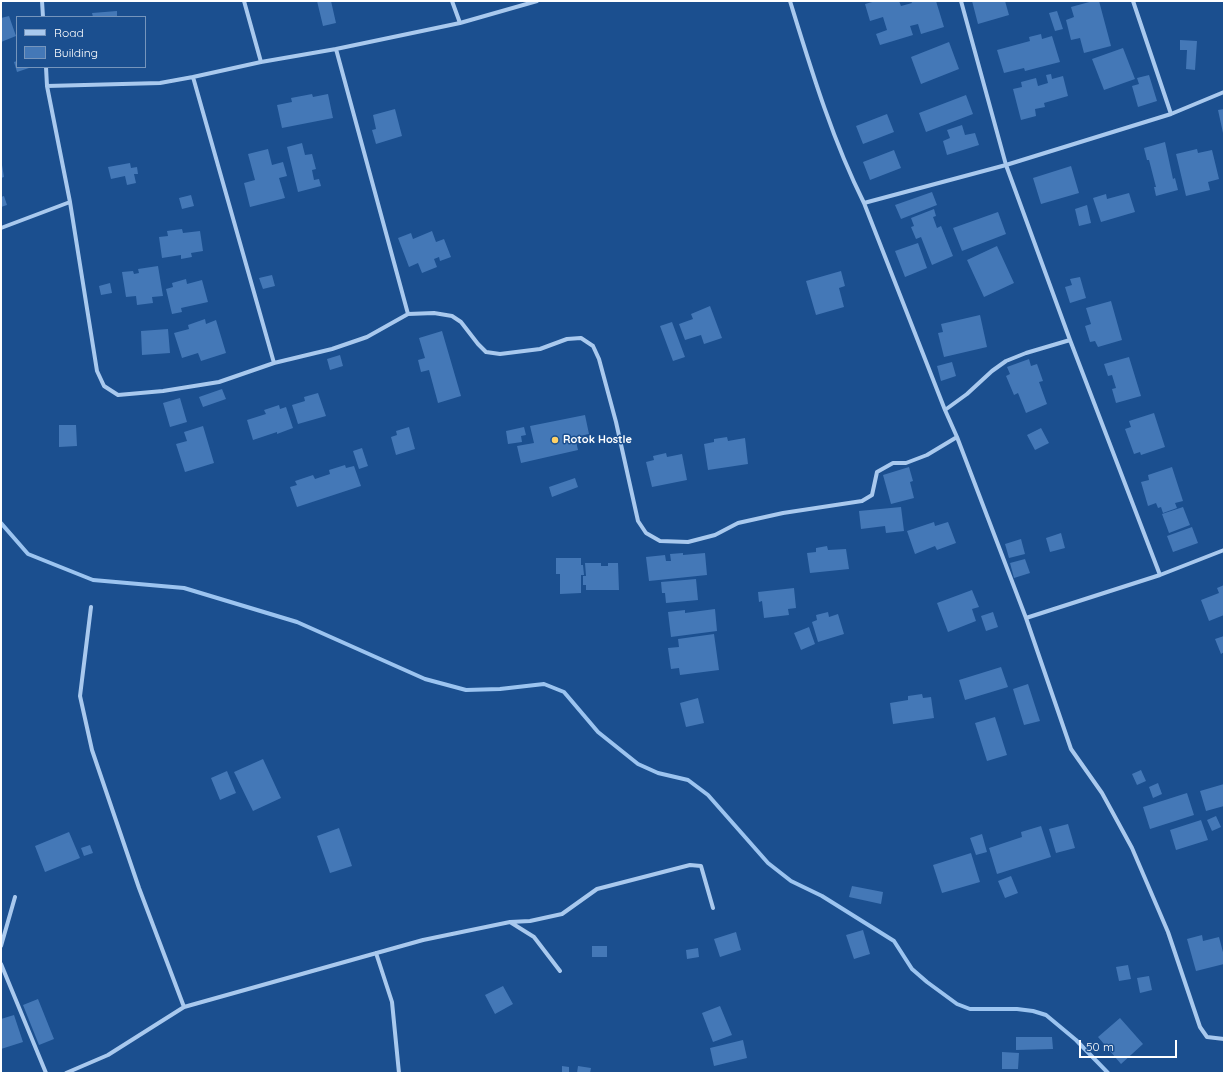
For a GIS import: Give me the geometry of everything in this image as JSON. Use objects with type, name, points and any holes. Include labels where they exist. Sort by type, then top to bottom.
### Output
[{"type":"street","points":[[42,1],[43,16]]},
{"type":"street","points":[[244,1],[261,62]]},
{"type":"street","points":[[452,1],[460,23]]},
{"type":"street","points":[[47,86],[160,83],[460,23],[537,1]]},
{"type":"street","points":[[790,1],[836,139],[850,175],[864,203],[957,437],[1026,618],[1071,749],[1102,793],[1132,848],[1168,932],[1200,1027],[1207,1037],[1224,1039]]},
{"type":"street","points":[[961,1],[1006,165],[1070,340],[1160,575]]},
{"type":"street","points":[[1134,1],[1171,114]]},
{"type":"street","points":[[336,49],[408,314]]},
{"type":"street","points":[[46,68],[47,86],[70,202],[97,371],[104,386],[118,395],[163,392],[219,382],[274,363],[332,349],[367,337],[408,314],[434,313],[452,316],[461,322],[486,352],[500,354],[540,349],[567,339],[581,338],[593,346],[599,359],[616,422],[638,520],[646,533],[660,541],[688,542],[715,535],[738,523],[783,513],[862,501],[872,496],[877,472],[893,463],[906,463],[928,455],[957,437]]},
{"type":"street","points":[[193,77],[274,363]]},
{"type":"street","points":[[864,203],[1006,165],[1171,114],[1224,92]]},
{"type":"street","points":[[1,228],[70,202]]},
{"type":"street","points":[[945,410],[967,394],[992,371],[1006,361],[1026,353],[1070,340]]},
{"type":"street","points":[[1026,618],[1160,575],[1224,550]]},
{"type":"street","points":[[91,608],[80,696],[92,750],[139,888],[184,1007]]},
{"type":"street","points":[[66,1073],[108,1055],[184,1007],[424,940],[510,922],[530,921],[562,914],[597,889],[690,865],[701,866],[713,908]]},
{"type":"street","points":[[1,946],[15,897]]},
{"type":"street","points":[[510,922],[534,937],[560,971]]},
{"type":"street","points":[[376,953],[392,1002],[398,1073]]},
{"type":"street","points":[[1,964],[46,1073]]},
{"type":"building","points":[[317,1],[331,1],[336,23],[323,26]]},
{"type":"building","points":[[876,1],[899,1],[901,6],[912,3],[911,1],[936,1],[944,27],[921,34],[918,24],[910,26],[913,35],[880,45],[876,34],[887,30],[883,17],[870,21],[865,4]]},
{"type":"building","points":[[972,1],[1005,1],[1009,15],[978,24]]},
{"type":"building","points":[[1093,1],[1099,1],[1111,46],[1084,53],[1080,38],[1071,40],[1066,20],[1074,17],[1071,7]]},
{"type":"building","points":[[117,11],[117,16],[93,16],[92,13]]},
{"type":"building","points":[[1057,11],[1063,29],[1055,31],[1049,13]]},
{"type":"building","points":[[9,16],[16,36],[1,42],[1,18]]},
{"type":"building","points":[[1041,34],[1042,39],[1052,36],[1060,62],[1025,71],[1024,68],[1004,73],[997,50],[1030,41],[1029,37]]},
{"type":"building","points":[[1180,40],[1197,41],[1195,70],[1186,69],[1187,50],[1180,50]]},
{"type":"building","points":[[949,42],[959,69],[921,84],[911,57]]},
{"type":"building","points":[[1123,48],[1135,79],[1104,90],[1092,59]]},
{"type":"building","points":[[16,61],[16,68],[29,68],[17,72],[14,62]]},
{"type":"building","points":[[1051,74],[1052,79],[1063,76],[1068,96],[1044,103],[1045,107],[1035,109],[1036,116],[1021,120],[1013,89],[1022,87],[1021,82],[1036,78],[1038,86],[1048,83],[1046,75]]},
{"type":"building","points":[[1149,75],[1157,101],[1138,107],[1132,86],[1139,84],[1137,78]]},
{"type":"building","points":[[312,94],[313,97],[328,94],[333,118],[282,128],[277,105],[292,102],[291,98]]},
{"type":"building","points":[[966,95],[973,114],[926,132],[919,113]]},
{"type":"building","points":[[395,109],[402,136],[376,144],[372,130],[376,129],[373,115]]},
{"type":"building","points":[[1224,109],[1224,133],[1223,133],[1218,110]]},
{"type":"building","points":[[887,114],[894,132],[863,144],[856,126]]},
{"type":"building","points":[[962,125],[965,135],[975,133],[979,145],[947,155],[943,141],[950,138],[947,130]]},
{"type":"building","points":[[1165,142],[1173,179],[1175,178],[1178,190],[1156,196],[1154,187],[1156,187],[1149,160],[1147,160],[1144,148]]},
{"type":"building","points":[[302,143],[305,155],[312,154],[316,169],[312,170],[314,180],[319,179],[321,186],[298,192],[287,147]]},
{"type":"building","points":[[268,149],[272,165],[283,162],[287,176],[279,178],[285,198],[250,207],[244,183],[255,180],[248,154]]},
{"type":"building","points":[[1197,149],[1198,153],[1212,150],[1219,179],[1208,182],[1210,190],[1186,196],[1176,154]]},
{"type":"building","points":[[894,150],[901,168],[870,180],[863,162]]},
{"type":"building","points":[[130,163],[131,168],[137,167],[138,174],[134,174],[136,183],[127,185],[125,176],[111,179],[108,167]]},
{"type":"building","points":[[2,165],[4,177],[1,178],[1,166]]},
{"type":"building","points":[[1071,166],[1079,193],[1041,204],[1033,178]]},
{"type":"building","points":[[932,192],[937,205],[901,219],[895,205]]},
{"type":"building","points":[[1129,193],[1135,212],[1101,222],[1093,198],[1106,194],[1107,199]]},
{"type":"building","points":[[191,195],[194,206],[182,209],[179,198]]},
{"type":"building","points":[[4,196],[7,205],[1,207],[1,197]]},
{"type":"building","points":[[1087,205],[1091,223],[1079,226],[1075,209]]},
{"type":"building","points":[[934,209],[936,216],[933,217],[937,228],[941,226],[953,256],[932,265],[921,237],[916,239],[911,227],[914,226],[911,218]]},
{"type":"building","points":[[998,212],[1006,234],[962,251],[953,228]]},
{"type":"building","points":[[182,229],[183,233],[200,231],[203,251],[191,253],[192,257],[181,259],[181,255],[162,258],[159,237],[168,236],[167,231]]},
{"type":"building","points":[[432,231],[436,242],[444,239],[451,257],[440,261],[439,257],[434,259],[437,267],[422,273],[418,263],[409,267],[398,238],[411,233],[413,239]]},
{"type":"building","points":[[918,243],[927,268],[905,277],[895,251]]},
{"type":"building","points":[[997,246],[1014,283],[984,297],[967,260]]},
{"type":"building","points":[[158,266],[163,296],[152,297],[153,303],[137,305],[136,296],[126,297],[122,272],[133,271],[134,274],[139,273],[138,269]]},
{"type":"building","points":[[841,271],[845,286],[839,288],[844,307],[816,315],[806,281]]},
{"type":"building","points":[[272,275],[275,286],[263,289],[259,278]]},
{"type":"building","points":[[1080,277],[1086,298],[1070,303],[1065,287],[1072,285],[1070,279]]},
{"type":"building","points":[[186,279],[187,284],[202,280],[208,302],[181,308],[182,312],[172,314],[166,289],[173,287],[172,283]]},
{"type":"building","points":[[110,283],[112,293],[101,295],[99,286]]},
{"type":"building","points":[[1111,301],[1122,340],[1098,347],[1095,341],[1090,342],[1085,326],[1091,324],[1086,308]]},
{"type":"building","points":[[710,306],[722,338],[704,344],[701,335],[685,340],[679,324],[693,319],[691,314]]},
{"type":"building","points":[[980,315],[987,347],[944,357],[938,333],[943,332],[941,324]]},
{"type":"building","points":[[205,319],[206,324],[216,320],[226,353],[201,361],[198,353],[182,358],[174,333],[189,329],[188,325]]},
{"type":"building","points":[[672,322],[685,357],[673,361],[660,326]]},
{"type":"building","points":[[168,329],[170,353],[142,355],[141,331]]},
{"type":"building","points":[[442,331],[461,396],[438,403],[429,370],[421,372],[418,360],[425,358],[419,338]]},
{"type":"building","points":[[340,355],[343,366],[330,370],[327,359]]},
{"type":"building","points":[[1129,357],[1141,396],[1116,403],[1112,389],[1116,388],[1112,375],[1108,376],[1104,364]]},
{"type":"building","points":[[1029,359],[1031,366],[1037,364],[1043,381],[1039,382],[1047,404],[1026,413],[1018,393],[1014,395],[1006,376],[1010,374],[1007,367]]},
{"type":"building","points":[[952,362],[956,376],[941,381],[937,366]]},
{"type":"building","points":[[222,389],[226,399],[203,407],[199,397]]},
{"type":"building","points":[[318,393],[326,416],[298,424],[292,405],[305,401],[304,397]]},
{"type":"building","points":[[180,398],[187,422],[170,427],[163,403]]},
{"type":"building","points":[[279,405],[280,409],[286,407],[293,428],[253,440],[247,420],[266,414],[264,410]]},
{"type":"building","points":[[1154,413],[1165,447],[1141,455],[1140,452],[1134,454],[1125,429],[1131,427],[1129,421]]},
{"type":"building","name":"Rotok Hostle","points":[[585,415],[589,434],[575,437],[578,450],[521,463],[517,446],[534,443],[530,426]]},
{"type":"building","points":[[59,425],[76,425],[77,446],[59,447]]},
{"type":"building","points":[[203,426],[214,463],[185,472],[176,444],[187,441],[184,432]]},
{"type":"building","points":[[409,427],[415,449],[396,455],[391,437],[397,435],[396,431]]},
{"type":"building","points":[[524,427],[526,435],[521,436],[522,442],[508,444],[506,431]]},
{"type":"building","points":[[1041,428],[1049,443],[1035,450],[1027,435]]},
{"type":"building","points":[[727,437],[728,441],[745,438],[748,464],[708,470],[704,444],[714,442],[714,439]]},
{"type":"building","points":[[362,448],[368,466],[359,469],[353,451]]},
{"type":"building","points":[[666,453],[667,457],[682,454],[687,480],[652,487],[646,462],[654,460],[653,456]]},
{"type":"building","points":[[345,465],[346,468],[354,466],[361,486],[297,507],[290,487],[297,485],[295,481],[313,475],[315,479],[330,474],[329,470]]},
{"type":"building","points":[[909,467],[913,481],[910,482],[914,498],[891,504],[883,475]]},
{"type":"building","points":[[1172,467],[1183,501],[1175,503],[1177,508],[1163,513],[1161,507],[1158,508],[1156,503],[1148,506],[1141,482],[1149,480],[1148,475]]},
{"type":"building","points":[[575,478],[578,487],[552,497],[549,487]]},
{"type":"building","points":[[901,507],[904,531],[886,533],[885,526],[861,529],[859,511]]},
{"type":"building","points":[[1183,507],[1190,525],[1169,533],[1162,514]]},
{"type":"building","points":[[934,522],[935,526],[948,522],[956,543],[937,550],[935,546],[915,554],[907,531]]},
{"type":"building","points":[[1192,527],[1198,543],[1173,552],[1167,536]]},
{"type":"building","points":[[1061,533],[1065,548],[1050,552],[1046,538]]},
{"type":"building","points":[[1021,539],[1025,554],[1009,558],[1005,544]]},
{"type":"building","points":[[827,546],[828,550],[846,549],[849,569],[810,573],[807,553],[816,552],[816,548]]},
{"type":"building","points":[[683,553],[683,555],[705,553],[707,575],[649,581],[646,557],[665,555],[666,561],[671,561],[670,554]]},
{"type":"building","points":[[556,558],[581,558],[581,565],[583,565],[584,575],[581,575],[581,593],[560,594],[560,574],[556,574]]},
{"type":"building","points":[[1025,559],[1030,573],[1014,578],[1010,563]]},
{"type":"building","points":[[585,563],[601,563],[601,566],[608,566],[608,563],[618,563],[619,590],[586,590],[586,585],[583,585],[583,576],[586,576]]},
{"type":"building","points":[[696,579],[698,600],[666,603],[665,593],[662,593],[661,582]]},
{"type":"building","points":[[1224,585],[1224,615],[1209,621],[1201,600],[1219,593],[1217,588]]},
{"type":"building","points":[[794,588],[796,608],[788,609],[789,615],[764,618],[762,601],[759,602],[758,592]]},
{"type":"building","points":[[972,590],[979,607],[972,609],[976,621],[948,632],[937,603]]},
{"type":"building","points":[[715,609],[717,631],[671,637],[668,612],[685,610],[685,613]]},
{"type":"building","points":[[828,612],[829,617],[838,614],[844,634],[818,642],[812,622],[817,620],[816,615]]},
{"type":"building","points":[[993,612],[998,627],[986,631],[981,616]]},
{"type":"building","points":[[809,627],[815,644],[801,650],[794,633]]},
{"type":"building","points":[[714,634],[719,670],[680,675],[679,668],[671,669],[668,648],[679,647],[678,639]]},
{"type":"building","points":[[1224,636],[1224,652],[1221,654],[1215,639]]},
{"type":"building","points":[[1001,667],[1008,687],[965,700],[959,680]]},
{"type":"building","points":[[1028,684],[1040,721],[1024,725],[1013,689]]},
{"type":"building","points":[[922,694],[923,698],[931,697],[934,718],[893,724],[890,703],[908,700],[908,696]]},
{"type":"building","points":[[698,698],[704,723],[686,727],[680,703]]},
{"type":"building","points":[[995,717],[1007,755],[987,761],[975,723]]},
{"type":"building","points":[[263,759],[281,798],[253,811],[234,772]]},
{"type":"building","points":[[1141,770],[1146,781],[1137,785],[1132,774]]},
{"type":"building","points":[[227,771],[236,793],[220,800],[211,778]]},
{"type":"building","points":[[1158,783],[1162,794],[1153,798],[1149,787]]},
{"type":"building","points":[[1224,784],[1224,806],[1206,811],[1200,791]]},
{"type":"building","points":[[1187,793],[1194,815],[1150,829],[1143,807]]},
{"type":"building","points":[[1216,816],[1221,827],[1212,831],[1207,820]]},
{"type":"building","points":[[1201,820],[1208,840],[1176,850],[1170,830]]},
{"type":"building","points":[[1068,824],[1075,848],[1056,853],[1049,829]]},
{"type":"building","points":[[1041,826],[1051,857],[997,874],[989,848],[1022,837],[1021,832]]},
{"type":"building","points":[[339,828],[352,866],[330,873],[317,836]]},
{"type":"building","points":[[69,832],[80,858],[45,872],[35,846]]},
{"type":"building","points":[[982,834],[987,852],[976,855],[970,838]]},
{"type":"building","points":[[90,845],[93,853],[84,856],[81,848]]},
{"type":"building","points":[[971,853],[980,882],[942,893],[933,865]]},
{"type":"building","points":[[1011,876],[1018,893],[1005,898],[998,881]]},
{"type":"building","points":[[852,886],[883,892],[881,904],[849,897]]},
{"type":"building","points":[[863,930],[870,954],[854,959],[846,935]]},
{"type":"building","points":[[736,932],[741,950],[720,957],[714,939]]},
{"type":"building","points":[[1202,935],[1203,941],[1219,937],[1224,956],[1224,964],[1196,971],[1187,939]]},
{"type":"building","points":[[592,946],[607,946],[607,957],[592,957]]},
{"type":"building","points":[[698,948],[699,957],[687,959],[686,950]]},
{"type":"building","points":[[1128,965],[1131,979],[1119,981],[1116,967]]},
{"type":"building","points":[[1149,976],[1152,990],[1140,993],[1137,978]]},
{"type":"building","points":[[503,986],[513,1004],[495,1014],[485,995]]},
{"type":"building","points":[[38,999],[54,1039],[39,1045],[23,1005]]},
{"type":"building","points":[[720,1006],[732,1035],[713,1042],[702,1013]]},
{"type":"building","points":[[14,1015],[23,1042],[1,1049],[1,1019]]},
{"type":"building","points":[[1120,1018],[1143,1044],[1121,1064],[1098,1037]]},
{"type":"building","points":[[1016,1037],[1052,1037],[1053,1049],[1016,1050]]},
{"type":"building","points":[[743,1040],[747,1058],[714,1066],[710,1048]]},
{"type":"building","points":[[1002,1052],[1019,1053],[1018,1069],[1002,1069]]},
{"type":"building","points":[[562,1066],[569,1067],[569,1072],[562,1072]]},
{"type":"building","points":[[578,1066],[591,1068],[590,1073],[577,1073]]},
{"type":"waterway","points":[[1,523],[28,554],[93,580],[184,588],[297,622],[425,679],[466,690],[500,689],[544,684],[564,692],[598,732],[638,764],[658,773],[688,780],[708,795],[768,863],[791,881],[822,896],[894,941],[912,969],[957,1004],[970,1009],[1017,1009],[1033,1011],[1046,1015],[1076,1040],[1108,1073]]},
{"type":"place","name":"Rotok Hostle","points":[[555,440]]}]
